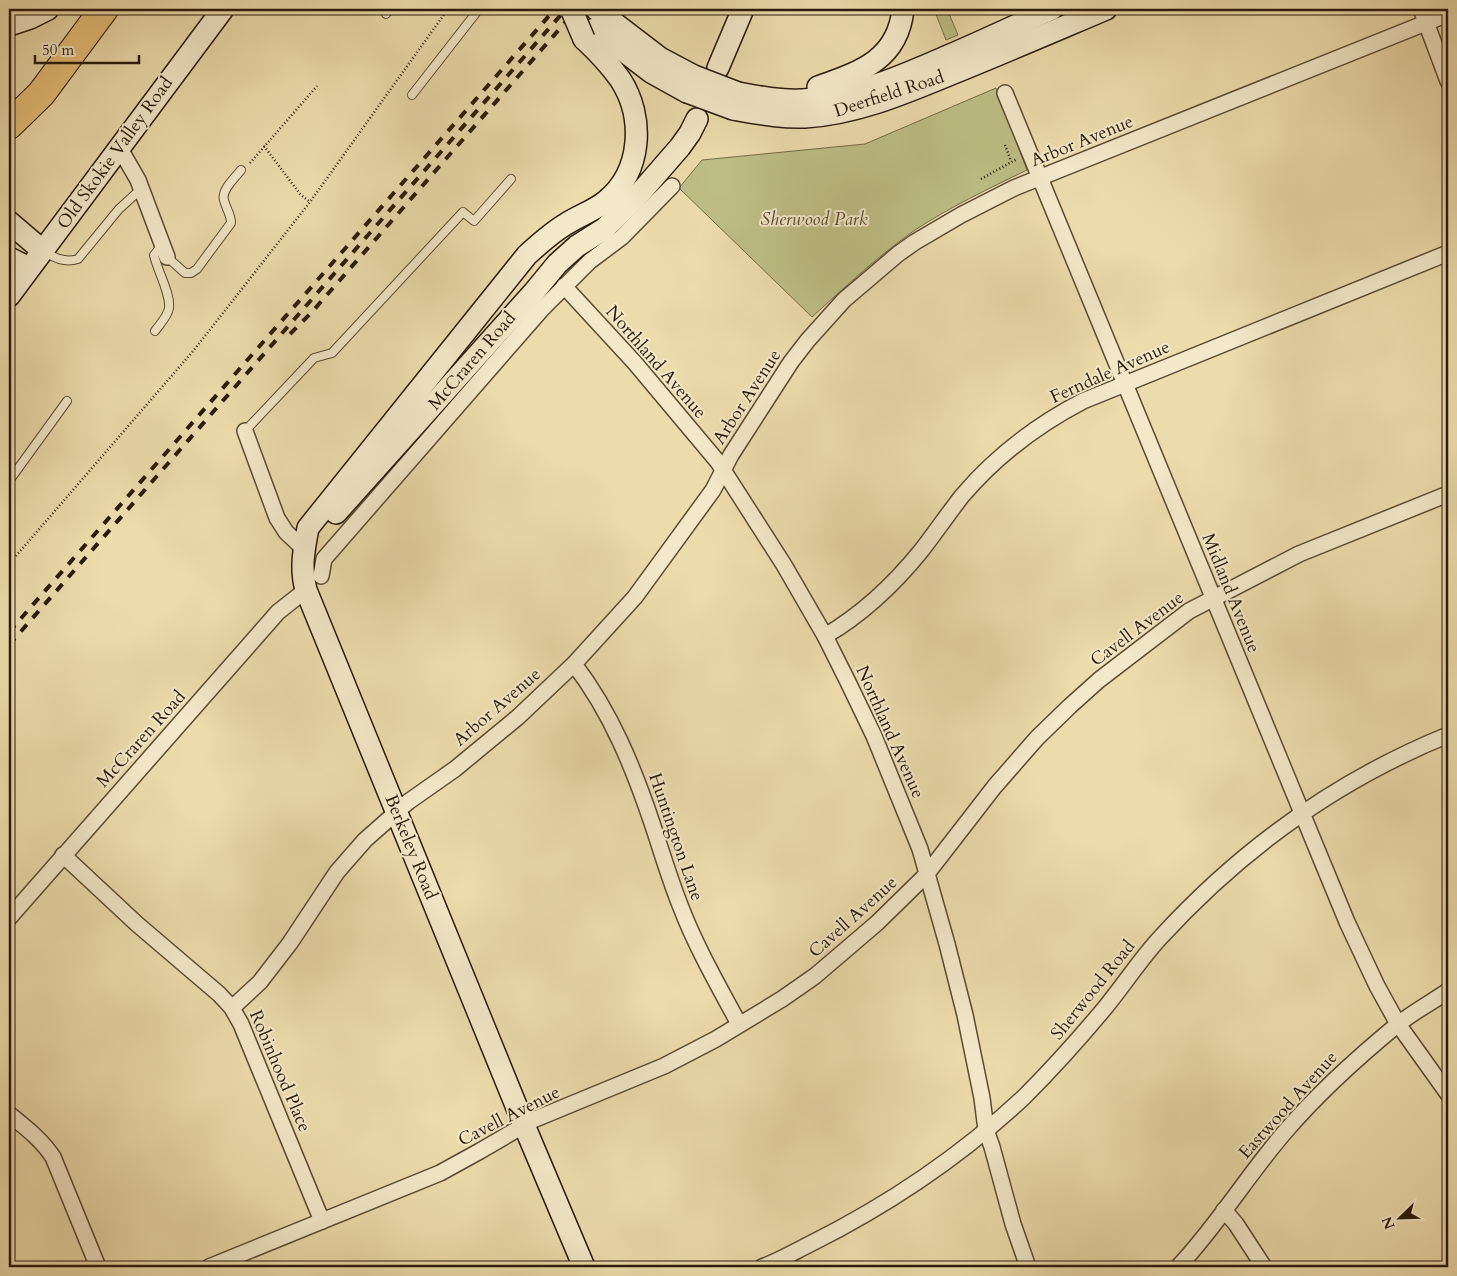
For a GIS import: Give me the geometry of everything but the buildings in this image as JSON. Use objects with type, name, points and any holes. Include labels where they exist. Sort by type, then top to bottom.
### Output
[{"type":"highway","points":[[9,125],[41,94],[104,9]]},
{"type":"main road","points":[[9,25],[48,9]]},
{"type":"main road","name":"Old Skokie Valley Road","points":[[9,296],[222,9]]},
{"type":"main road","points":[[718,68],[743,9]]},
{"type":"main road","points":[[780,100],[867,69],[884,55],[895,38],[902,21],[902,9]]},
{"type":"main road","name":"Deerfield Road","points":[[595,23],[651,72],[736,101],[756,113],[804,117],[830,114],[913,90],[993,46],[1052,9]]},
{"type":"main road","name":"Deerfield Road","points":[[736,101],[827,97],[861,89],[1106,9]]},
{"type":"main road","points":[[571,10],[595,23]]},
{"type":"main road","name":"Berkeley Road","points":[[584,1267],[396,812],[313,583],[303,578],[302,560],[308,528],[527,255],[560,227],[604,203],[622,185],[633,160],[637,130],[625,88],[595,23]]},
{"type":"main road","points":[[304,549],[558,264],[577,246],[604,229],[634,200],[680,147],[697,119]]},
{"type":"main road","points":[[9,222],[43,251]]},
{"type":"main road","points":[[9,258],[29,268]]},
{"type":"street","name":"Arbor Avenue","points":[[232,1008],[260,982],[290,943],[337,872],[365,840],[408,802],[455,770],[518,717],[574,664],[635,597],[699,510],[723,472],[730,455],[791,362],[844,300],[898,254],[961,215],[1014,188],[1423,16],[1448,14]]},
{"type":"street","points":[[1423,16],[1448,81]]},
{"type":"street","name":"Midland Avenue","points":[[1005,92],[1212,598],[1351,930],[1376,986],[1398,1024],[1448,1094]]},
{"type":"street","points":[[119,147],[142,189],[165,251]]},
{"type":"street","name":"McCraren Road","points":[[9,918],[278,612],[313,583],[324,560],[541,310],[590,260],[622,237],[672,186]]},
{"type":"street","name":"Ferndale Avenue","points":[[825,636],[839,628],[899,575],[920,552],[963,496],[996,460],[1053,417],[1083,401],[1448,253]]},
{"type":"street","name":"Northland Avenue","points":[[564,286],[635,363],[718,462],[784,565],[825,636],[874,736],[920,849],[965,1016],[982,1098],[986,1130],[1013,1224],[1028,1267]]},
{"type":"street","points":[[245,431],[277,518],[286,532],[304,549]]},
{"type":"street","name":"Cavell Avenue","points":[[209,1267],[440,1173],[524,1125],[664,1066],[716,1039],[782,999],[815,976],[877,924],[926,874],[995,786],[1037,738],[1099,680],[1189,612],[1212,598],[1299,554],[1448,494]]},
{"type":"street","name":"Huntington Lane","points":[[574,664],[590,684],[621,744],[632,768],[679,905],[713,977],[739,1024]]},
{"type":"street","name":"Sherwood Road","points":[[762,1267],[847,1226],[881,1206],[936,1169],[986,1130],[1024,1096],[1073,1046],[1157,941],[1195,901],[1274,831],[1322,798],[1382,764],[1448,735]]},
{"type":"street","name":"Robinhood Place","points":[[63,855],[130,917],[219,994],[232,1008],[241,1024],[322,1221]]},
{"type":"street","name":"Eastwood Avenue","points":[[1178,1267],[1253,1171],[1314,1101],[1360,1055],[1398,1024],[1448,991]]},
{"type":"street","points":[[9,1114],[32,1132],[44,1144],[52,1157],[98,1267]]},
{"type":"street","points":[[1224,1210],[1236,1224],[1264,1267]]},
{"type":"lane","points":[[412,95],[479,9]]},
{"type":"lane","points":[[155,331],[170,307],[154,255],[165,251],[185,273],[191,273],[197,269],[231,223],[231,216],[224,200],[224,194],[241,170]]},
{"type":"lane","points":[[245,431],[314,358],[332,353],[463,212],[474,221],[511,179]]},
{"type":"lane","points":[[43,251],[59,260],[70,261],[78,259],[119,209],[142,189]]},
{"type":"lane","points":[[9,481],[67,401]]},
{"type":"path","points":[[9,564],[194,350],[310,202],[448,9]]},
{"type":"path","points":[[250,163],[317,86]]},
{"type":"path","points":[[1005,145],[1011,161]]},
{"type":"path","points":[[264,146],[300,194],[310,202]]},
{"type":"path","points":[[981,179],[1011,161],[1030,154]]},
{"type":"green space","points":[[934,9],[947,9],[958,35],[946,40]]},
{"type":"green space","name":"Sherwood Park","points":[[996,88],[1027,170],[956,206],[915,230],[875,261],[812,317],[679,188],[702,160],[865,144]]},
{"type":"railway","points":[[9,632],[555,9]]},
{"type":"railway","points":[[9,645],[566,9]]},
{"type":"railway","points":[[290,334],[312,312],[577,9]]}]
